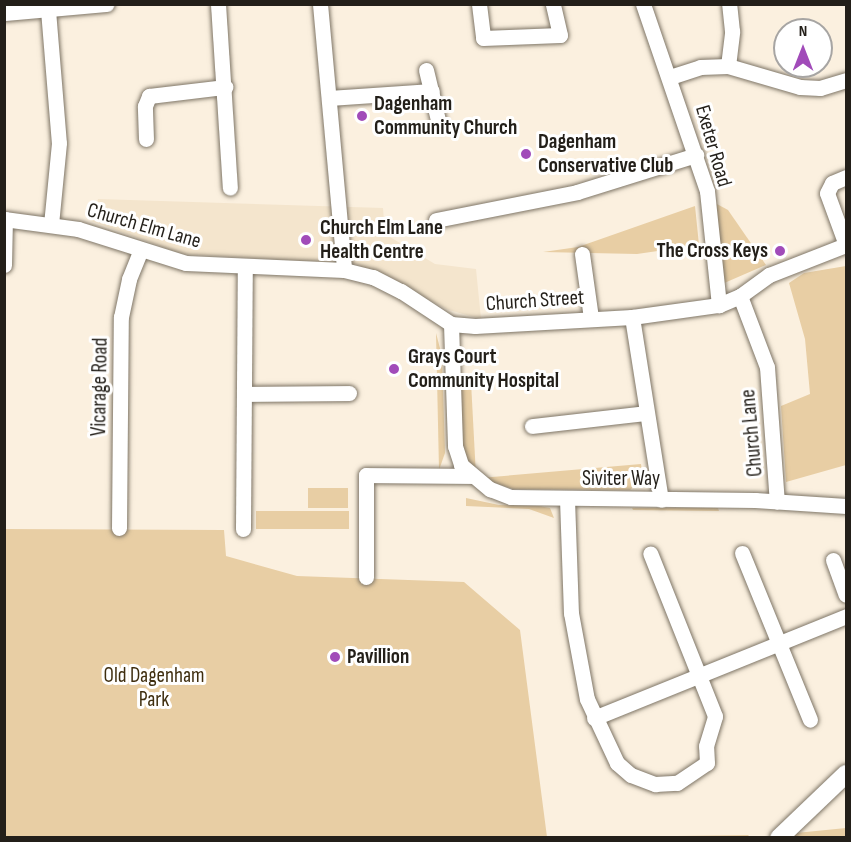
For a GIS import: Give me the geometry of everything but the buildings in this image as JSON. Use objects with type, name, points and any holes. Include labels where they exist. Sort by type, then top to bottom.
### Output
[{"type":"main road","points":[[779,837],[846,774]]},
{"type":"street","points":[[4,13],[107,4]]},
{"type":"street","points":[[218,4],[230,188]]},
{"type":"street","points":[[320,4],[344,270],[373,277],[401,291],[451,324],[455,446],[461,465],[471,476]]},
{"type":"street","points":[[479,4],[483,38],[560,35],[553,4]]},
{"type":"street","name":"Exeter Road","points":[[643,4],[670,77],[707,191],[719,305]]},
{"type":"street","points":[[728,66],[732,31],[729,4]]},
{"type":"street","points":[[48,10],[59,143],[51,224]]},
{"type":"street","points":[[670,77],[700,67],[728,66],[800,87],[820,88],[846,80]]},
{"type":"street","points":[[426,70],[439,124]]},
{"type":"street","points":[[146,138],[145,106],[154,93],[225,87]]},
{"type":"street","points":[[328,98],[432,91]]},
{"type":"street","points":[[436,220],[577,192],[696,155]]},
{"type":"street","points":[[846,177],[832,183],[827,193],[846,245]]},
{"type":"street","points":[[4,265],[5,219]]},
{"type":"street","name":"Church Elm Lane","points":[[5,219],[51,224],[101,235],[186,263],[344,270]]},
{"type":"street","name":"Church Street","points":[[451,324],[475,326],[632,317],[719,305],[740,296],[769,275],[846,245]]},
{"type":"street","name":"Vicarage Road","points":[[119,528],[122,317],[129,279],[141,249]]},
{"type":"street","points":[[582,254],[591,318]]},
{"type":"street","points":[[243,529],[245,266]]},
{"type":"street","name":"Church Lane","points":[[740,296],[767,367],[777,502],[846,506]]},
{"type":"street","points":[[632,317],[661,500]]},
{"type":"street","points":[[244,394],[349,393]]},
{"type":"street","points":[[532,426],[646,413]]},
{"type":"street","name":"Siviter Way","points":[[366,577],[366,475],[471,476],[512,497],[777,502]]},
{"type":"street","points":[[567,499],[574,638],[594,718],[622,769],[655,784],[677,783],[707,763],[706,746],[715,716],[650,553]]},
{"type":"street","points":[[742,553],[777,644],[810,720]]},
{"type":"street","points":[[832,560],[846,595]]},
{"type":"street","points":[[594,718],[699,673],[846,616]]},
{"type":"shaded area","points":[[98,199],[383,208],[385,234],[435,264],[476,269],[481,319],[449,310],[356,264],[182,254],[91,221]]},
{"type":"green space","points":[[715,203],[728,210],[766,265],[722,284]]},
{"type":"green space","points":[[695,206],[699,245],[637,254],[543,252],[578,247]]},
{"type":"green space","points":[[846,266],[846,465],[786,482],[781,406],[810,394],[805,339],[789,283],[804,273]]},
{"type":"green space","points":[[436,333],[442,356],[445,453],[439,470]]},
{"type":"green space","points":[[458,382],[471,382],[476,476],[461,456]]},
{"type":"green space","points":[[641,464],[643,478],[630,490],[513,489],[480,478]]},
{"type":"green space","points":[[308,488],[348,488],[348,508],[308,508]]},
{"type":"green space","points":[[466,498],[499,505],[550,508],[554,518],[529,509],[466,506]]},
{"type":"green space","points":[[632,508],[718,508],[719,511],[633,510]]},
{"type":"green space","points":[[256,511],[349,511],[349,529],[256,529]]},
{"type":"green space","name":"Old Dagenham Park","points":[[5,529],[224,530],[226,556],[297,576],[464,582],[520,630],[547,837],[5,838]]},
{"type":"green space","points":[[846,828],[846,837],[782,838],[786,834]]},
{"type":"green space","points":[[749,835],[746,838],[581,837],[603,837]]},
{"type":"place","name":"Dagenham Community Church","points":[[362,116]]},
{"type":"place","name":"Dagenham Conservative Club","points":[[526,154]]},
{"type":"place","name":"Church Elm Lane Health Centre","points":[[306,240]]},
{"type":"place","name":"The Cross Keys","points":[[780,251]]},
{"type":"place","name":"Grays Court Community Hospital","points":[[394,369]]},
{"type":"place","name":"Pavillion","points":[[335,657]]}]
